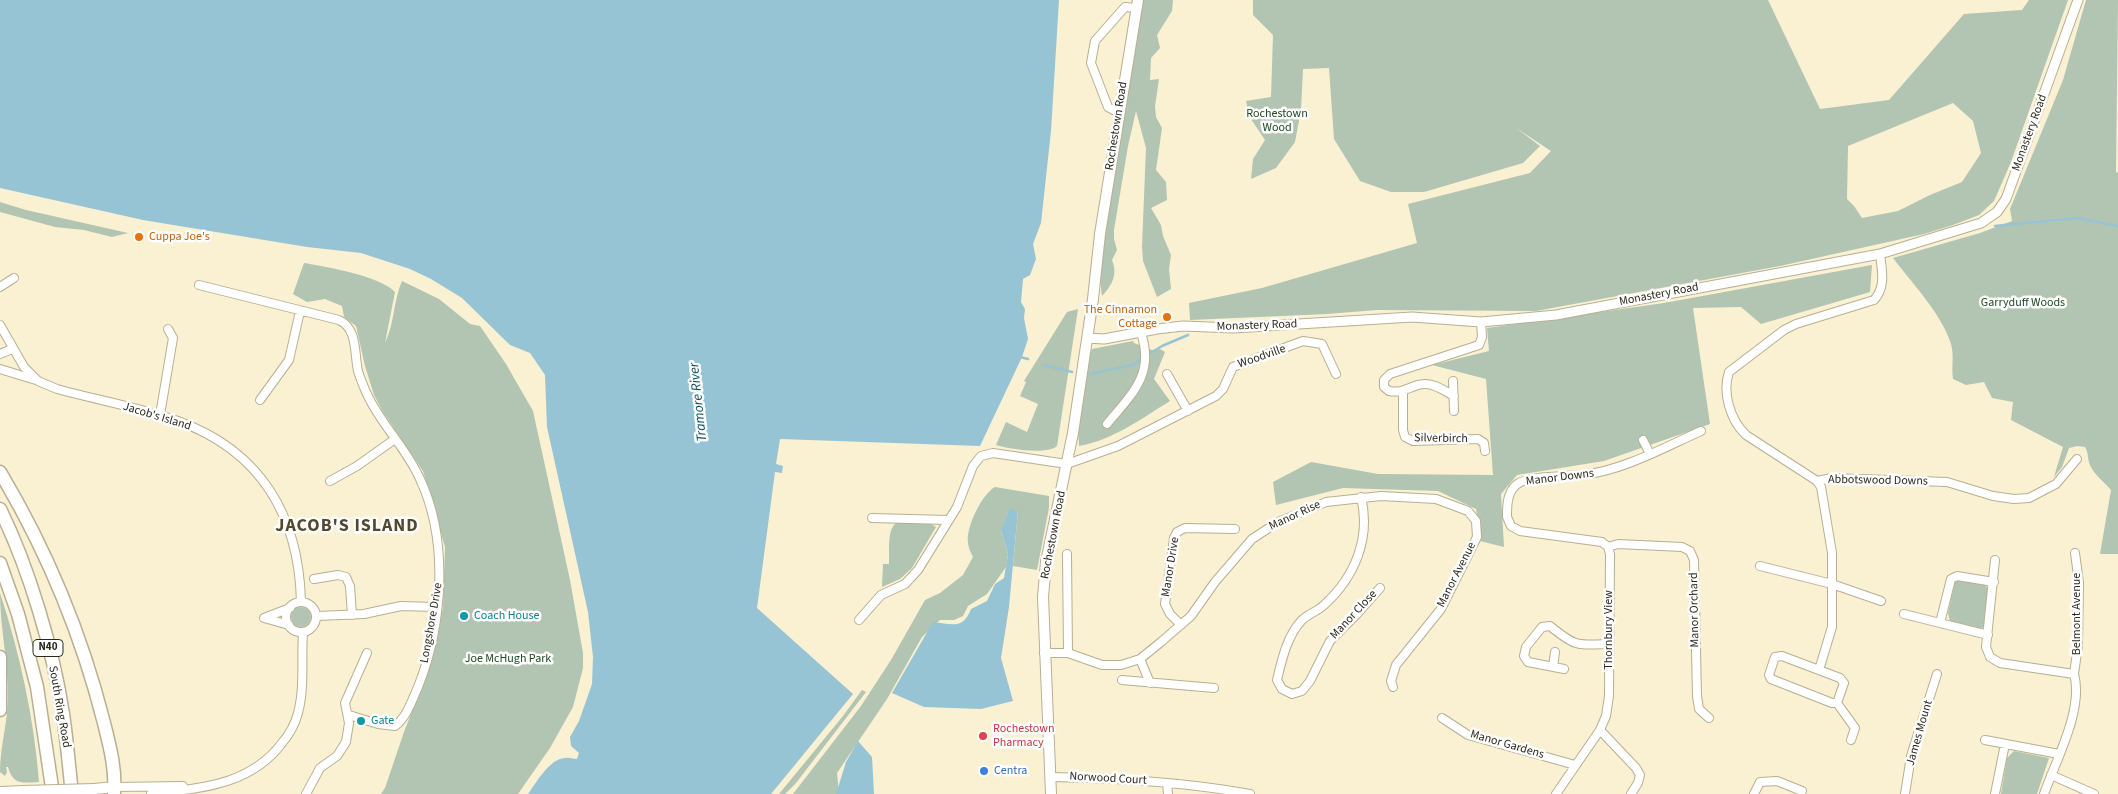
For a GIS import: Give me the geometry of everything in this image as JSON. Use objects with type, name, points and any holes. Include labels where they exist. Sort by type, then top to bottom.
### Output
[{"type":"highway","points":[[0,472],[34,536],[65,604],[97,697],[115,770],[114,790]]},
{"type":"highway","name":"South Ring Road","points":[[0,509],[28,581],[50,654],[63,712],[72,794]]},
{"type":"highway","name":"South Ring Road","points":[[0,563],[18,614],[37,687],[53,794]]},
{"type":"highway","points":[[0,657],[0,710]]},
{"type":"main road","name":"Rochestown Road","points":[[1050,794],[1043,596],[1046,562],[1067,464],[1091,312],[1100,234],[1138,4]]},
{"type":"main road","points":[[0,792],[114,790]]},
{"type":"street","name":"Monastery Road","points":[[1087,338],[1104,339],[1183,326],[1234,328],[1412,317],[1481,322],[1556,315],[1880,254],[1981,223],[1997,212],[2006,199],[2078,0]]},
{"type":"street","points":[[1119,113],[1108,107],[1091,63],[1095,41],[1125,7],[1138,4]]},
{"type":"street","name":"Abbotswood Downs","points":[[1880,254],[1883,280],[1880,293],[1874,300],[1796,324],[1784,330],[1771,342],[1736,365],[1729,372],[1726,380],[1726,390],[1735,422],[1739,428],[1746,435],[1817,481],[1832,478],[1947,482],[1993,496],[2014,499],[2032,498],[2056,484],[2077,459]]},
{"type":"street","points":[[0,288],[14,278]]},
{"type":"street","name":"Longshore Drive","points":[[199,285],[339,320],[350,328],[358,370],[366,393],[395,439],[412,461],[432,511],[439,558],[436,607],[424,668],[404,716],[396,726],[348,715]]},
{"type":"street","points":[[260,400],[289,360],[300,311]]},
{"type":"street","points":[[1454,396],[1431,384],[1422,384],[1402,392],[1389,391],[1384,387],[1384,380],[1390,374],[1479,345],[1482,337],[1481,322]]},
{"type":"street","name":"Jacob's Island","points":[[0,325],[24,367],[38,380],[65,391],[160,415],[193,427],[215,438],[246,461],[263,479],[288,523],[298,564],[301,602]]},
{"type":"street","points":[[160,415],[173,338],[168,329]]},
{"type":"street","points":[[1107,424],[1138,387],[1145,363],[1146,350],[1142,333]]},
{"type":"street","name":"Woodville","points":[[1067,464],[1118,446],[1216,396],[1223,389],[1233,367],[1304,341],[1322,344],[1336,374]]},
{"type":"street","points":[[0,354],[12,348]]},
{"type":"street","points":[[0,369],[38,380]]},
{"type":"street","points":[[1166,374],[1188,411]]},
{"type":"street","points":[[1453,382],[1454,411]]},
{"type":"street","name":"Silverbirch","points":[[1402,392],[1403,430],[1405,437],[1413,441],[1478,439],[1484,443],[1484,450]]},
{"type":"street","name":"Manor Downs","points":[[1608,546],[1602,542],[1531,534],[1515,528],[1507,517],[1509,495],[1520,482],[1605,471],[1650,454],[1700,431]]},
{"type":"street","points":[[330,481],[357,466],[395,439]]},
{"type":"street","points":[[1643,440],[1650,454]]},
{"type":"street","points":[[859,620],[881,595],[902,586],[912,578],[957,507],[976,460],[983,454],[1008,455],[1067,464]]},
{"type":"street","points":[[1817,481],[1821,487],[1832,553],[1832,627],[1819,670]]},
{"type":"street","name":"Manor Rise","points":[[1140,658],[1191,616],[1215,582],[1252,539],[1278,522],[1326,502],[1382,496],[1436,499],[1468,512],[1476,521],[1477,537]]},
{"type":"street","name":"Manor Close","points":[[1361,497],[1364,528],[1360,554],[1337,592],[1323,606],[1302,619],[1289,639],[1277,680],[1282,689],[1292,694],[1302,690],[1310,681],[1330,641],[1380,588]]},
{"type":"street","points":[[872,518],[948,520]]},
{"type":"street","name":"Manor Drive","points":[[1181,625],[1170,614],[1165,604],[1174,538],[1177,532],[1185,528],[1234,529]]},
{"type":"street","name":"Manor Avenue","points":[[1393,687],[1391,680],[1396,665],[1441,608],[1477,537]]},
{"type":"street","name":"Manor Orchard","points":[[1608,546],[1618,544],[1682,547],[1690,552],[1694,560],[1697,696],[1699,709],[1709,718]]},
{"type":"street","name":"Thornbury View","points":[[1556,794],[1600,730],[1606,716],[1609,696],[1610,554],[1608,546]]},
{"type":"street","name":"Belmont Avenue","points":[[2044,794],[2072,719],[2078,696],[2074,674],[2078,646],[2078,583],[2075,553]]},
{"type":"street","points":[[1067,554],[1068,653]]},
{"type":"street","points":[[1994,560],[1994,582],[1986,647],[1990,657],[2000,663],[2074,674]]},
{"type":"street","points":[[1760,566],[1832,584],[1880,601]]},
{"type":"street","points":[[314,579],[338,575],[346,577],[350,586],[352,615]]},
{"type":"street","points":[[1940,623],[1951,579],[1957,576],[1994,582]]},
{"type":"street","points":[[289,625],[264,618],[301,602],[310,605],[317,616]]},
{"type":"street","points":[[317,616],[352,615],[402,606],[436,607]]},
{"type":"street","points":[[290,608],[286,617],[289,625],[295,631],[303,632],[312,628],[317,616]]},
{"type":"street","points":[[1904,614],[1988,635]]},
{"type":"street","points":[[1564,669],[1528,662],[1524,656],[1526,647],[1542,627],[1550,626],[1569,642],[1579,645],[1609,644]]},
{"type":"street","points":[[150,794],[208,787],[230,781],[252,771],[270,757],[284,740],[296,720],[300,701],[303,632]]},
{"type":"street","points":[[1552,667],[1555,652]]},
{"type":"street","points":[[306,794],[320,768],[337,756],[346,742],[348,715],[346,699],[367,653]]},
{"type":"street","points":[[1044,653],[1068,653],[1102,665],[1121,665],[1140,658],[1150,683]]},
{"type":"street","points":[[1782,656],[1840,678],[1844,683],[1837,703],[1832,703],[1771,679],[1769,675],[1775,657],[1782,656]]},
{"type":"street","name":"James Mount","points":[[1905,794],[1911,756],[1937,674]]},
{"type":"street","points":[[1122,680],[1214,688]]},
{"type":"street","points":[[1837,703],[1855,728],[1851,740]]},
{"type":"street","name":"Manor Gardens","points":[[1442,718],[1468,735],[1575,765]]},
{"type":"street","points":[[1600,730],[1636,768],[1640,775],[1638,783],[1631,794]]},
{"type":"street","points":[[1985,740],[2059,754]]},
{"type":"street","points":[[1995,794],[2005,744]]},
{"type":"street","points":[[2051,775],[2094,794]]},
{"type":"street","name":"Norwood Court","points":[[1050,777],[1167,783],[1247,794]]},
{"type":"street","points":[[1754,794],[1760,782],[1777,781],[1802,791]]},
{"type":"street","points":[[1167,783],[1168,794]]},
{"type":"street","points":[[114,790],[149,785],[208,787]]},
{"type":"green space","points":[[1143,0],[1173,0],[1172,11],[1157,35],[1160,48],[1151,58],[1150,80],[1159,79],[1155,106],[1156,117],[1162,128],[1156,170],[1166,182],[1167,200],[1151,208],[1161,225],[1163,236],[1171,255],[1169,269],[1171,289],[1157,297],[1143,261],[1146,148],[1136,111],[1128,146],[1114,230],[1117,250],[1112,260],[1114,275],[1109,288],[1102,296],[1100,280],[1104,228]]},
{"type":"green space","name":"Rochestown Wood","points":[[1253,0],[1768,0],[1820,109],[1889,100],[1964,14],[2022,10],[2029,0],[2068,0],[2011,162],[1994,201],[1979,215],[1953,225],[1924,234],[1780,266],[1536,311],[1377,310],[1190,320],[1189,303],[1262,288],[1417,243],[1408,204],[1530,173],[1551,151],[1516,128],[1540,146],[1523,163],[1424,192],[1391,192],[1360,181],[1334,139],[1329,68],[1303,69],[1301,110],[1295,142],[1276,168],[1251,179],[1253,159],[1265,140],[1249,116],[1246,101],[1271,97],[1273,35],[1253,15]],"holes":[[[1953,103],[1973,121],[1981,153],[1962,182],[1898,211],[1862,218],[1847,199],[1848,146]]]},
{"type":"green space","name":"Garryduff Woods","points":[[2086,0],[2118,0],[2116,172],[2118,173],[2118,554],[2100,554],[2111,490],[2093,470],[2085,447],[2069,448],[2062,467],[2054,477],[2063,447],[2011,420],[2013,402],[1992,398],[1984,382],[1966,385],[1953,379],[1952,351],[1945,330],[1932,308],[1893,258],[1980,233],[2012,221],[2010,209],[2063,80]]},
{"type":"green space","points":[[0,202],[26,210],[128,233],[112,237],[84,230],[55,227],[0,212]]},
{"type":"green space","name":"Joe McHugh Park","points":[[304,263],[366,277],[388,286],[395,292],[385,343],[391,327],[402,281],[439,299],[470,324],[480,326],[506,364],[533,411],[570,580],[583,653],[583,668],[573,707],[550,748],[518,794],[381,794],[385,788],[404,732],[431,663],[443,607],[445,547],[423,471],[383,412],[374,395],[356,326],[344,317],[342,306],[325,299],[307,302],[293,294]]},
{"type":"green space","points":[[1872,265],[1870,292],[1761,324],[1741,307],[1693,308],[1710,424],[1604,461],[1517,475],[1501,494],[1504,547],[1480,541],[1476,509],[1438,491],[1343,488],[1276,505],[1273,482],[1311,462],[1378,474],[1493,475],[1486,379],[1432,365],[1489,351],[1487,328],[1664,303]]},
{"type":"green space","points":[[1078,309],[1057,446],[1052,449],[1037,451],[996,445],[1006,422],[1027,432],[1038,404],[1020,396],[1026,382],[1024,381],[1067,312]]},
{"type":"green space","points":[[1133,341],[1152,350],[1160,349],[1165,352],[1154,379],[1170,401],[1115,434],[1079,446],[1078,428],[1092,349]]},
{"type":"green space","points":[[995,487],[1049,496],[1049,508],[1037,570],[1013,566],[1018,511],[1001,530],[1008,554],[1006,567],[987,594],[968,606],[963,616],[954,620],[940,620],[922,637],[887,699],[837,773],[839,794],[793,794],[861,706],[891,660],[925,600],[940,593],[963,575],[973,557],[968,542],[972,520],[985,496]]},
{"type":"green space","points":[[898,522],[929,523],[936,527],[912,568],[900,579],[882,587],[883,564],[889,564],[890,534],[894,525]]},
{"type":"green space","points":[[1961,580],[1982,583],[1990,590],[1986,624],[1981,629],[1950,622],[1948,613],[1955,582]]},
{"type":"green space","points":[[0,593],[14,639],[25,686],[34,734],[39,782],[19,782],[10,773],[8,767],[6,767],[7,772],[5,776],[0,772],[8,700]]},
{"type":"green space","points":[[297,607],[305,607],[311,613],[311,621],[305,627],[297,627],[291,621],[291,613]]},
{"type":"green space","points":[[862,690],[866,692],[796,783],[785,794],[779,794],[843,716]]},
{"type":"green space","points":[[2014,751],[2049,758],[2037,794],[2001,794],[2007,758]]},
{"type":"water","name":"Tramore River","points":[[0,0],[1059,0],[1051,131],[1041,223],[1033,244],[1036,259],[1030,275],[1023,279],[1021,302],[1025,309],[1024,318],[1028,339],[1022,357],[980,446],[780,439],[776,464],[783,466],[782,473],[775,472],[757,608],[853,694],[771,794],[528,794],[554,762],[566,758],[577,759],[579,753],[571,746],[570,737],[579,721],[592,684],[593,657],[588,612],[547,427],[545,375],[530,353],[510,345],[462,298],[410,269],[361,253],[307,247],[143,220],[0,188]]},
{"type":"water","points":[[1010,509],[1018,511],[1009,607],[1001,658],[1013,701],[981,709],[924,707],[892,693],[933,622],[960,623],[968,616],[971,609],[987,601],[995,584],[1004,578],[1008,554],[1001,530]]},
{"type":"water","points":[[858,741],[872,757],[874,794],[836,794],[846,762]]},
{"type":"waterway","points":[[1995,226],[2077,218],[2118,226]]},
{"type":"waterway","points":[[1091,374],[1132,365],[1162,346],[1188,335]]},
{"type":"waterway","points":[[1020,357],[1028,359]]},
{"type":"waterway","points":[[1044,365],[1072,372]]},
{"type":"place","name":"Cuppa Joe's","points":[[139,237]]},
{"type":"place","name":"The Cinnamon Cottage","points":[[1167,317]]},
{"type":"place","name":"Coach House","points":[[464,616]]},
{"type":"place","name":"Gate","points":[[361,721]]},
{"type":"place","name":"Rochestown Pharmacy","points":[[983,736]]},
{"type":"place","name":"Centra","points":[[984,771]]},
{"type":"district","name":"JACOB'S ISLAND","points":[[347,527]]}]
